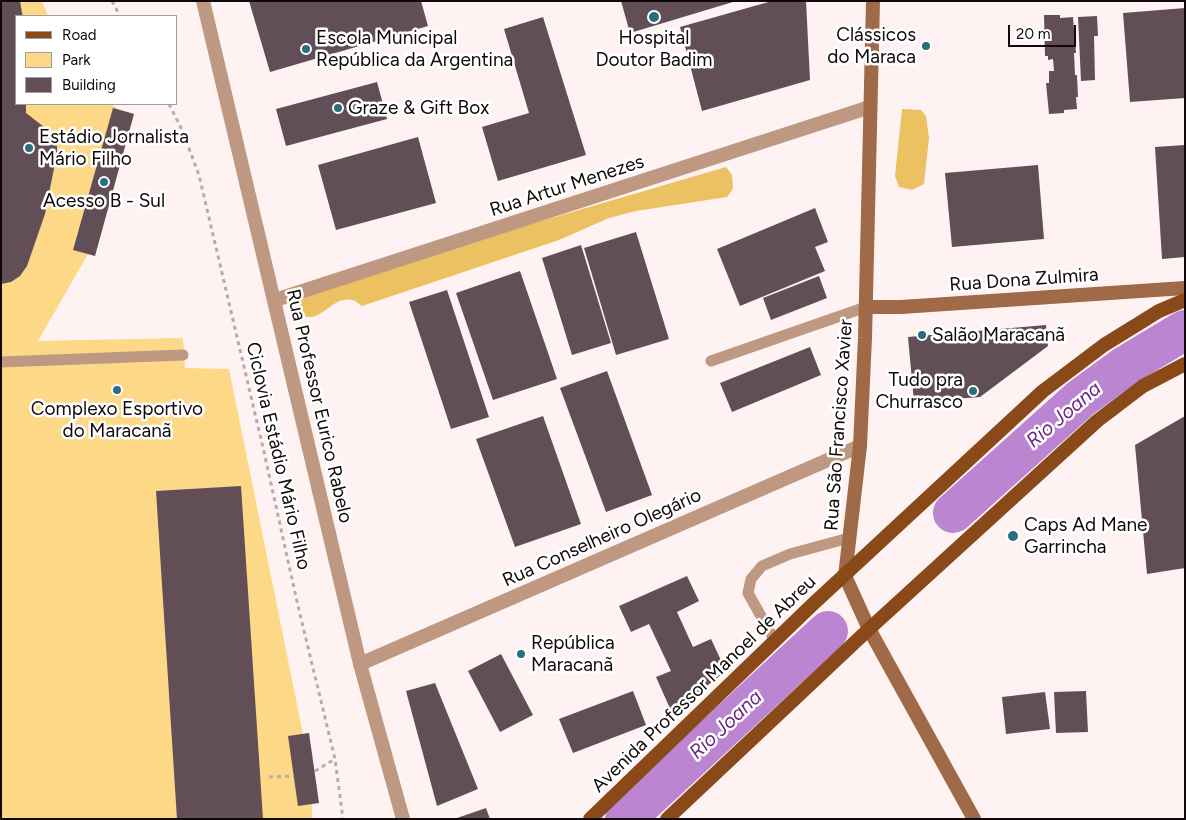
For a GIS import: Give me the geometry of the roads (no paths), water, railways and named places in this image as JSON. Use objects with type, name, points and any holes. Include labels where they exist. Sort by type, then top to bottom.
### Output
[{"type":"main road","name":"Rua São Francisco Xavier","points":[[845,576],[860,446],[866,307],[873,1]]},
{"type":"main road","name":"Rua Dona Zulmira","points":[[866,307],[901,308],[1185,288]]},
{"type":"main road","name":"Avenida Professor Manoel de Abreu","points":[[590,819],[775,641],[1043,391],[1104,345],[1159,311],[1185,300]]},
{"type":"main road","points":[[667,819],[869,629],[1097,421],[1143,386],[1185,364]]},
{"type":"main road","points":[[845,576],[869,629],[974,819]]},
{"type":"street","name":"Rua Professor Eurico Rabelo","points":[[203,1],[360,664],[403,819]]},
{"type":"street","name":"Rua Artur Menezes","points":[[275,300],[870,107]]},
{"type":"street","name":"Rua Conselheiro Olegário","points":[[360,664],[860,446]]},
{"type":"lane","points":[[711,361],[866,307]]},
{"type":"lane","points":[[1,362],[184,355]]},
{"type":"lane","points":[[775,641],[748,593],[751,579],[762,566],[790,554],[849,538]]},
{"type":"waterway","name":"Rio Joana","points":[[953,513],[1080,399],[1125,366],[1185,330]]},
{"type":"waterway","name":"Rio Joana","points":[[625,819],[828,631]]},
{"type":"place","name":"Hospital Doutor Badim","points":[[654,17]]},
{"type":"place","name":"Clássicos do Maraca","points":[[926,46]]},
{"type":"place","name":"Escola Municipal República da Argentina","points":[[306,49]]},
{"type":"place","name":"Graze & Gift Box","points":[[338,108]]},
{"type":"place","name":"Estádio Jornalista Mário Filho","points":[[29,148]]},
{"type":"place","name":"Acesso B - Sul","points":[[104,182]]},
{"type":"place","name":"Salão Maracanã","points":[[922,335]]},
{"type":"place","name":"Complexo Esportivo do Maracanã","points":[[117,390]]},
{"type":"place","name":"Tudo pra Churrasco","points":[[973,391]]},
{"type":"place","name":"Caps Ad Mane Garrincha","points":[[1013,536]]},
{"type":"place","name":"República Maracanã","points":[[521,654]]}]
